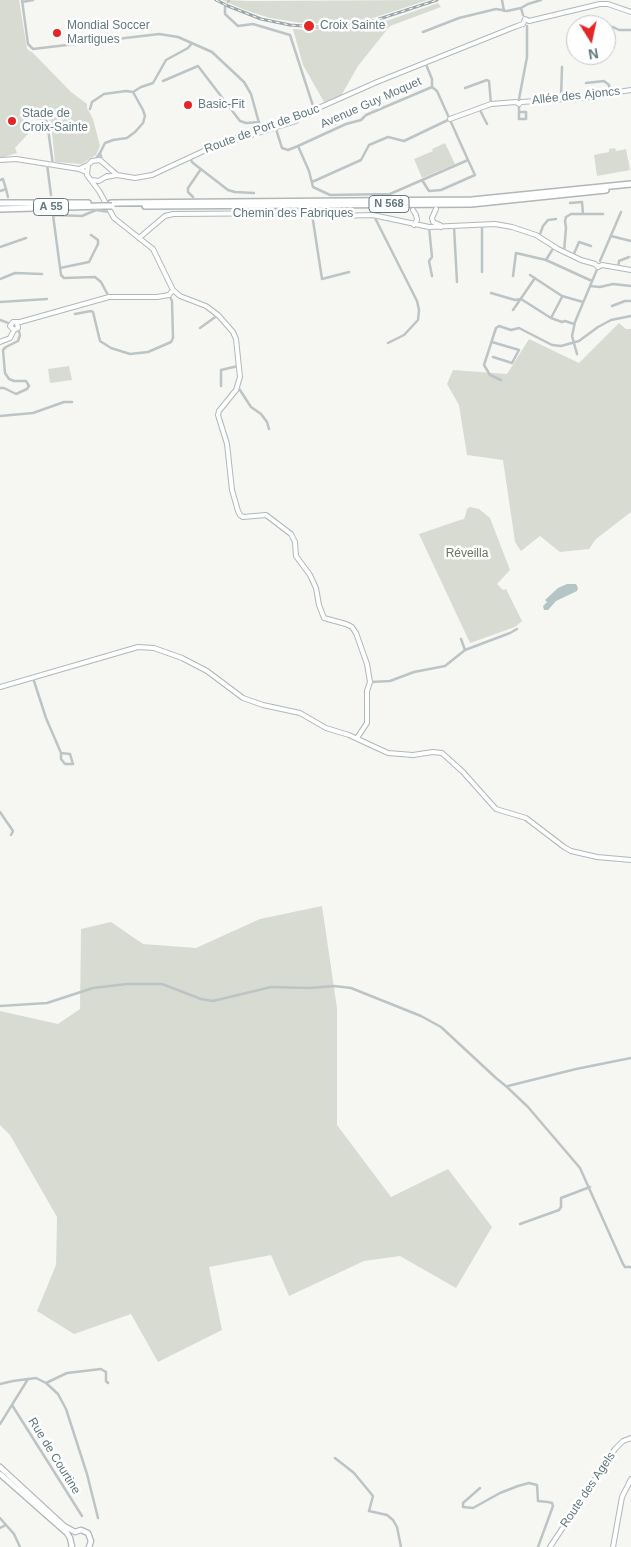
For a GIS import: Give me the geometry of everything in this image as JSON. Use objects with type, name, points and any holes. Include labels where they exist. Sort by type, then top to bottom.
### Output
[{"type":"highway","name":"N 568","points":[[146,204],[471,204],[631,185]]},
{"type":"highway","name":"N 568","points":[[146,204],[472,200],[631,185]]},
{"type":"highway","name":"A 55","points":[[0,203],[101,204],[111,207],[146,204]]},
{"type":"highway","name":"A 55","points":[[0,209],[101,204]]},
{"type":"highway","points":[[264,205],[309,208],[312,214],[322,208],[373,204]]},
{"type":"highway","points":[[380,204],[409,207],[413,210]]},
{"type":"highway","points":[[436,209],[471,204]]},
{"type":"main road","points":[[0,1467],[60,1522],[75,1532]]},
{"type":"main road","points":[[0,1474],[67,1533],[70,1538],[71,1547]]},
{"type":"main road","points":[[70,1538],[75,1532],[80,1530],[88,1533],[91,1541],[90,1547]]},
{"type":"street","points":[[33,0],[22,1],[28,44],[33,49],[169,34],[212,52],[244,82],[251,94],[261,131]]},
{"type":"street","points":[[502,0],[504,11]]},
{"type":"street","points":[[424,32],[459,18],[496,9],[504,11],[521,8],[541,0]]},
{"type":"street","name":"Route de Port de Bouc","points":[[105,178],[117,175],[135,178],[148,176],[223,144],[292,123],[390,77],[526,22],[600,4],[608,4],[631,12]]},
{"type":"street","points":[[225,7],[225,14],[238,26],[253,24],[290,35],[315,111]]},
{"type":"street","points":[[519,112],[519,102],[528,57],[526,22],[521,8]]},
{"type":"street","points":[[616,28],[631,30]]},
{"type":"street","points":[[90,109],[92,102],[104,94],[133,92],[154,82],[166,60],[188,48],[192,43]]},
{"type":"street","points":[[425,62],[432,81],[432,87]]},
{"type":"street","points":[[163,81],[198,66],[239,120],[246,123],[259,122]]},
{"type":"street","points":[[561,99],[562,67]]},
{"type":"street","points":[[465,88],[487,80],[489,81],[491,104]]},
{"type":"street","points":[[586,83],[604,81],[608,84],[610,94]]},
{"type":"street","name":"Avenue Guy Moquet","points":[[298,146],[347,124],[361,120],[366,115],[432,87],[437,90],[475,175],[441,190],[429,191],[422,180]]},
{"type":"street","name":"Allée des Ajoncs","points":[[450,119],[491,104],[561,99],[631,90]]},
{"type":"street","points":[[79,169],[94,160],[105,143],[127,138],[143,123],[145,116],[133,92]]},
{"type":"street","points":[[479,108],[487,124]]},
{"type":"street","points":[[24,111],[28,117],[44,119],[48,122],[53,165]]},
{"type":"street","points":[[312,182],[362,160],[369,145],[387,137],[404,141],[450,119]]},
{"type":"street","points":[[275,127],[282,148],[288,150],[298,146],[309,171],[313,187],[330,195],[390,194],[468,160]]},
{"type":"street","points":[[100,153],[103,161],[117,175]]},
{"type":"street","points":[[189,158],[228,190],[254,193]]},
{"type":"street","points":[[0,160],[16,159],[79,169],[86,172],[111,207],[115,220],[153,249],[172,290],[180,296],[206,306],[218,315],[233,332],[236,339],[240,377],[237,388],[219,410],[218,415],[227,444],[232,490],[240,515],[243,517],[266,515],[291,534],[295,542],[296,556],[316,588],[324,618],[346,624],[352,627],[356,633],[367,664],[370,682],[367,691],[367,723],[357,738]]},
{"type":"street","points":[[94,160],[103,161]]},
{"type":"street","points":[[47,164],[51,195]]},
{"type":"street","points":[[86,172],[88,165]]},
{"type":"street","points":[[99,191],[100,184],[105,178],[108,167]]},
{"type":"street","points":[[193,197],[188,192],[188,188],[201,169]]},
{"type":"street","points":[[90,178],[95,181],[105,178]]},
{"type":"street","points":[[0,180],[3,180],[8,197]]},
{"type":"street","points":[[0,191],[6,189]]},
{"type":"street","points":[[570,203],[582,202],[583,214]]},
{"type":"street","points":[[109,297],[101,282],[95,277],[64,278],[61,275],[53,215],[82,216],[96,210],[111,207]]},
{"type":"street","points":[[436,209],[432,218],[433,222],[441,227]]},
{"type":"street","points":[[413,210],[416,215],[414,224]]},
{"type":"street","points":[[576,354],[572,336],[575,324],[621,212]]},
{"type":"street","name":"Chemin des Fabriques","points":[[139,238],[165,216],[173,214],[373,215],[429,227],[495,224],[512,227],[539,237],[573,256],[599,264],[631,270]]},
{"type":"street","points":[[312,214],[322,279],[349,272]]},
{"type":"street","points":[[564,252],[566,217],[571,214],[603,214]]},
{"type":"street","points":[[373,215],[417,301],[419,310],[418,320],[404,334],[388,343]]},
{"type":"street","points":[[539,237],[543,226],[548,220],[556,219]]},
{"type":"street","points":[[482,225],[482,272]]},
{"type":"street","points":[[429,227],[432,257],[429,261],[432,276]]},
{"type":"street","points":[[454,227],[457,282]]},
{"type":"street","points":[[60,268],[89,262],[98,244],[98,240],[91,235]]},
{"type":"street","points":[[611,236],[631,241]]},
{"type":"street","points":[[0,247],[26,238]]},
{"type":"street","points":[[573,256],[579,242],[591,246]]},
{"type":"street","points":[[546,260],[554,247]]},
{"type":"street","points":[[513,276],[516,253],[546,260],[592,281]]},
{"type":"street","points":[[618,268],[619,261],[629,257]]},
{"type":"street","points":[[0,279],[15,273],[42,274]]},
{"type":"street","points":[[530,275],[562,296],[583,302]]},
{"type":"street","points":[[513,310],[535,278]]},
{"type":"street","points":[[590,286],[600,287],[614,284],[631,286]]},
{"type":"street","points":[[10,324],[109,297],[157,297],[168,295],[172,290]]},
{"type":"street","points":[[491,293],[516,300],[521,299],[551,318],[575,324]]},
{"type":"street","points":[[75,314],[93,312],[100,341],[111,348],[130,354],[148,352],[171,342],[173,338],[172,301],[168,295]]},
{"type":"street","points":[[551,318],[562,296]]},
{"type":"street","points":[[0,302],[47,299]]},
{"type":"street","points":[[612,306],[625,301],[631,302]]},
{"type":"street","points":[[200,328],[218,315]]},
{"type":"street","points":[[501,380],[490,375],[484,365],[496,328],[499,326],[511,330],[519,328],[552,345],[561,346],[579,341],[598,326],[611,320],[631,316]]},
{"type":"street","points":[[0,320],[10,324],[11,328],[16,329],[20,335],[18,341],[3,350],[5,373],[9,379],[26,381],[29,386],[27,389],[16,394],[5,388],[0,388]]},
{"type":"street","points":[[0,342],[10,338],[16,329],[17,323]]},
{"type":"street","points":[[492,342],[519,350],[512,363],[493,357]]},
{"type":"street","points":[[220,386],[221,370],[240,366]]},
{"type":"street","points":[[237,388],[251,407],[261,414],[267,422],[269,429]]},
{"type":"street","points":[[0,416],[33,413],[64,402],[72,402]]},
{"type":"street","points":[[370,682],[390,681],[414,672],[445,666],[465,650],[517,629]]},
{"type":"street","points":[[461,639],[465,650]]},
{"type":"street","points":[[0,687],[138,648],[154,648],[182,658],[208,672],[242,698],[263,705],[300,713],[326,728],[357,738],[388,752],[413,755],[433,752],[442,753],[463,772],[496,808],[526,818],[571,851],[596,857],[631,860]]},
{"type":"street","points":[[33,677],[62,759],[65,764],[72,764],[70,754],[61,753]]},
{"type":"street","points":[[0,812],[13,831],[11,835]]},
{"type":"street","points":[[0,1006],[48,1003],[93,988],[127,984],[162,984],[201,999],[213,1001],[271,987],[346,987],[431,1021],[441,1027],[507,1086],[528,1107],[580,1168],[623,1264],[625,1267],[631,1267]]},
{"type":"street","points":[[507,1086],[631,1058]]},
{"type":"street","points":[[520,1224],[559,1210],[561,1198],[590,1187]]},
{"type":"street","points":[[46,1383],[68,1373],[101,1370],[106,1372],[106,1381],[108,1383]]},
{"type":"street","points":[[0,1384],[36,1378],[46,1383],[58,1394],[66,1409],[87,1474],[98,1518]]},
{"type":"street","points":[[0,1424],[28,1379]]},
{"type":"street","name":"Rue de Courtine","points":[[12,1405],[82,1516]]},
{"type":"street","name":"Route des Agels","points":[[550,1547],[615,1449],[631,1438]]},
{"type":"street","points":[[334,1458],[354,1473],[373,1496],[369,1511],[387,1515],[393,1520],[397,1527],[401,1547]]},
{"type":"street","points":[[613,1547],[622,1497],[631,1479]]},
{"type":"street","points":[[480,1488],[463,1503],[462,1507],[473,1508],[500,1493],[518,1486],[529,1483],[537,1485],[538,1502],[548,1502],[553,1506],[538,1547]]},
{"type":"street","points":[[0,1518],[14,1534],[20,1547]]},
{"type":"street","points":[[0,1528],[6,1524]]},
{"type":"green space","points":[[0,0],[19,0],[27,49],[71,92],[87,104],[100,146],[96,155],[82,164],[55,162],[51,122],[47,117],[33,116],[25,111],[22,111],[21,117],[31,128],[28,134],[15,148],[17,153],[0,158]]},
{"type":"green space","points":[[222,0],[428,0],[370,19],[322,24],[270,18]]},
{"type":"green space","points":[[438,3],[441,7],[390,26],[358,66],[341,96],[324,102],[303,65],[293,29],[354,28],[389,20]]},
{"type":"green space","points":[[445,143],[455,164],[422,178],[414,159],[433,151],[432,149]]},
{"type":"green space","points":[[615,148],[616,151],[626,149],[630,170],[597,176],[594,155],[609,152],[609,149]]},
{"type":"green space","points":[[619,323],[626,329],[631,329],[631,512],[596,539],[589,549],[560,552],[540,536],[521,551],[515,542],[503,460],[467,455],[459,405],[447,384],[453,370],[507,374],[529,339],[579,363]]},
{"type":"green space","points":[[69,366],[72,380],[50,383],[48,369]]},
{"type":"green space","name":"Réveilla","points":[[470,507],[479,509],[490,518],[510,570],[497,584],[503,590],[506,589],[522,621],[515,627],[470,643],[419,534],[464,520],[467,509]]},
{"type":"green space","points":[[322,906],[337,1008],[337,1125],[391,1197],[448,1169],[492,1227],[456,1288],[400,1256],[364,1261],[289,1296],[271,1255],[209,1267],[222,1330],[158,1362],[131,1314],[74,1334],[37,1311],[56,1265],[57,1217],[10,1135],[0,1125],[0,1011],[58,1024],[80,1009],[81,929],[111,922],[143,944],[196,948],[260,919]]},
{"type":"shaded area","points":[[567,584],[576,584],[577,591],[556,601],[548,610],[544,610],[543,606],[547,602],[545,600],[558,588]]},
{"type":"railway","points":[[216,0],[261,19],[290,25],[316,27],[351,26],[370,22],[437,0]]},
{"type":"place","name":"Croix Sainte","points":[[309,26]]},
{"type":"place","name":"Mondial Soccer Martigues","points":[[57,33]]},
{"type":"place","name":"Basic-Fit","points":[[188,105]]},
{"type":"place","name":"Stade de Croix-Sainte","points":[[12,121]]}]
